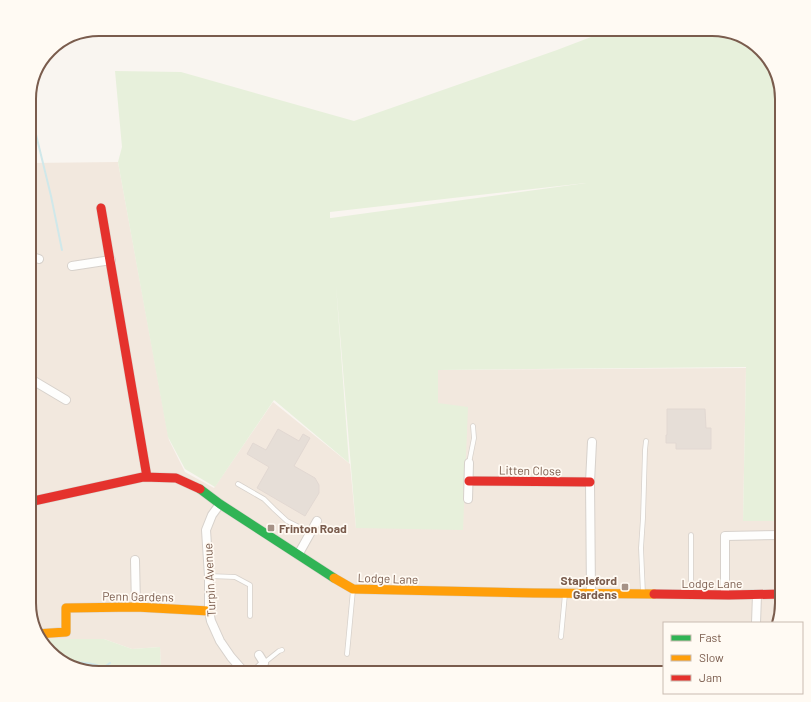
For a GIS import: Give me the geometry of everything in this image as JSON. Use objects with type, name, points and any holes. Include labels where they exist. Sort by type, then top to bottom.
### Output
[{"type":"street","points":[[101,208],[147,477]]},
{"type":"street","points":[[72,266],[111,260]]},
{"type":"street","points":[[36,382],[66,400]]},
{"type":"street","points":[[591,594],[590,482],[592,442]]},
{"type":"street","points":[[468,498],[469,463]]},
{"type":"street","name":"Lodge Lane","points":[[36,500],[143,477],[176,478],[202,490],[220,504],[353,589],[591,594],[775,594]]},
{"type":"street","name":"Litten Close","points":[[468,481],[590,482]]},
{"type":"street","name":"Turpin Avenue","points":[[220,504],[212,515],[206,530],[209,576],[209,611],[211,621],[220,641],[239,666]]},
{"type":"street","points":[[298,555],[317,521]]},
{"type":"street","points":[[726,595],[725,536],[775,535]]},
{"type":"street","points":[[136,560],[136,607]]},
{"type":"street","points":[[756,622],[757,595]]},
{"type":"street","name":"Penn Gardens","points":[[44,633],[66,632],[66,608],[136,607],[209,611]]},
{"type":"street","points":[[259,655],[264,663],[261,666]]},
{"type":"lane","points":[[469,463],[474,438],[473,426]]},
{"type":"lane","points":[[643,594],[641,548],[644,450],[646,441]]},
{"type":"lane","points":[[238,484],[264,499],[287,521],[301,528],[312,529]]},
{"type":"lane","points":[[691,595],[692,535]]},
{"type":"lane","points":[[209,576],[235,577],[250,585],[250,616]]},
{"type":"lane","points":[[347,654],[353,589]]},
{"type":"lane","points":[[561,637],[565,593]]},
{"type":"lane","points":[[264,663],[282,650]]},
{"type":"shaded area","points":[[118,162],[169,440],[185,472],[214,488],[273,402],[350,464],[356,528],[468,408],[437,404],[438,370],[746,368],[743,520],[775,521],[775,603],[772,622],[663,622],[663,666],[161,666],[160,647],[132,649],[104,639],[48,639],[42,631],[36,607],[36,163]]},
{"type":"green space","points":[[594,36],[724,37],[744,44],[754,52],[769,71],[773,83],[775,99],[775,521],[743,521],[746,367],[438,370],[438,403],[468,407],[463,530],[356,528],[336,285],[349,463],[274,400],[215,487],[185,469],[168,437],[118,162],[122,147],[115,71],[181,72],[354,121]],"holes":[[[586,183],[330,218],[330,212]]]},
{"type":"green space","points":[[48,639],[104,639],[132,649],[160,647],[161,666],[99,666],[87,665],[75,661],[57,650]]},
{"type":"building","points":[[667,409],[705,409],[706,428],[711,428],[711,449],[676,449],[676,443],[666,443]]},
{"type":"building","points":[[278,429],[299,441],[303,434],[310,438],[294,466],[315,478],[319,485],[319,493],[305,516],[257,488],[269,467],[247,454],[253,443],[266,450]]},
{"type":"waterway","points":[[36,134],[62,250]]},
{"type":"waterway","points":[[78,662],[100,666]]},
{"type":"waterway","points":[[106,666],[110,663]]},
{"type":"traffic: fast","points":[[200,489],[220,504],[334,578]]},
{"type":"traffic: slow","points":[[334,578],[353,589],[654,594]]},
{"type":"traffic: slow","points":[[44,633],[66,632],[66,608],[136,607],[209,611]]},
{"type":"traffic: jam","points":[[101,208],[147,477]]},
{"type":"traffic: jam","points":[[36,500],[143,477],[176,478],[200,489]]},
{"type":"traffic: jam","points":[[469,481],[590,482]]},
{"type":"traffic: jam","points":[[654,594],[775,594]]},
{"type":"place","name":"Frinton Road","points":[[271,528]]},
{"type":"place","name":"Stapleford Gardens","points":[[625,587]]}]
